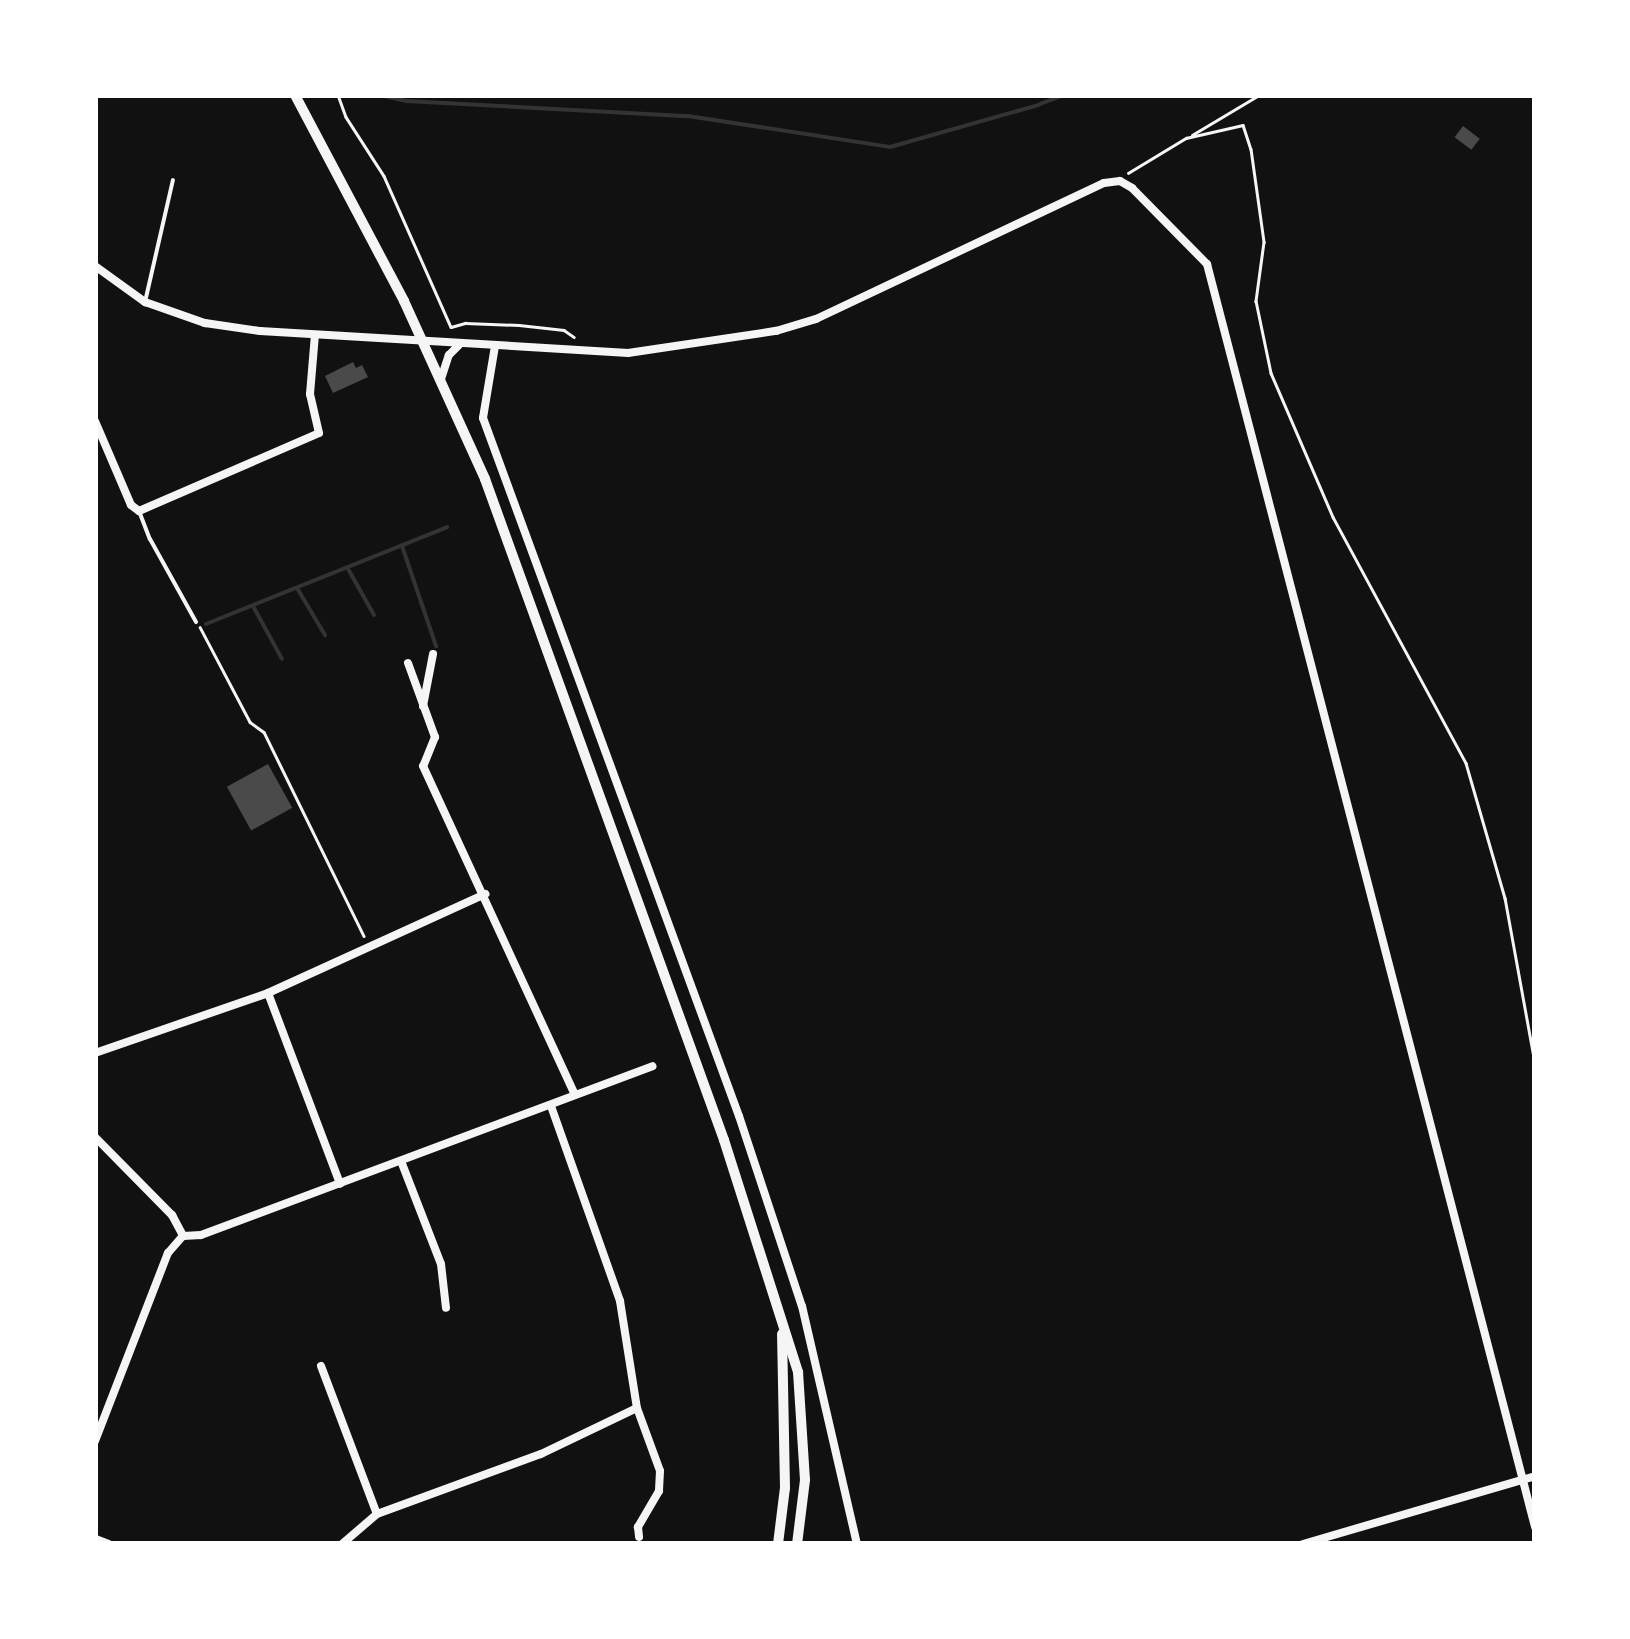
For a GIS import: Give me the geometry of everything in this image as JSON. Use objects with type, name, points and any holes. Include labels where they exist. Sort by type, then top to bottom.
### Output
[{"type":"main road","points":[[295,95],[343,179],[423,341],[484,479],[724,1140],[782,1333],[785,1488],[778,1544]]},
{"type":"main road","points":[[782,1333],[793,1350],[803,1412],[804,1480],[798,1544]]},
{"type":"street","points":[[95,283],[98,269],[145,302],[205,323],[316,335],[628,353],[776,331],[862,301],[1104,183],[1120,182],[1207,264],[1535,1527]]},
{"type":"street","points":[[95,420],[131,505],[139,511],[319,433],[310,394],[316,335]]},
{"type":"street","points":[[440,380],[449,355],[460,344]]},
{"type":"street","points":[[495,346],[483,418],[750,1150],[802,1306],[857,1544]]},
{"type":"street","points":[[423,706],[434,654]]},
{"type":"street","points":[[408,663],[435,738],[423,766],[574,1094]]},
{"type":"street","points":[[95,1053],[268,992],[485,894]]},
{"type":"street","points":[[268,992],[340,1184]]},
{"type":"street","points":[[95,1440],[168,1253],[183,1236],[201,1235],[652,1066]]},
{"type":"street","points":[[551,1106],[620,1301],[637,1408],[662,1481],[644,1508],[638,1527],[640,1537]]},
{"type":"street","points":[[95,1137],[172,1215],[183,1236]]},
{"type":"street","points":[[400,1161],[441,1264],[446,1308]]},
{"type":"street","points":[[321,1366],[377,1514]]},
{"type":"street","points":[[342,1544],[377,1514],[541,1454],[637,1408]]},
{"type":"street","points":[[1303,1544],[1535,1476]]},
{"type":"street","points":[[95,1539],[108,1544]]},
{"type":"lane","points":[[145,302],[173,180]]},
{"type":"lane","points":[[139,511],[150,539],[196,622]]},
{"type":"path","points":[[338,95],[346,117],[384,176],[451,327],[465,323],[519,325],[564,330],[574,337]]},
{"type":"path","points":[[1120,182],[1132,169],[1260,95]]},
{"type":"path","points":[[1186,138],[1243,126],[1251,149],[1264,242],[1256,301],[1270,374],[1332,517],[1466,762],[1505,898],[1535,1063]]},
{"type":"path","points":[[196,622],[250,722],[264,732],[326,850],[369,948]]},
{"type":"building","points":[[1463,126],[1480,139],[1471,150],[1455,137]]},
{"type":"building","points":[[353,362],[356,368],[362,365],[368,377],[333,393],[325,376]]},
{"type":"building","points":[[268,764],[292,808],[251,831],[227,787]]},
{"type":"waterway","points":[[380,95],[407,101],[688,116],[890,147],[1038,105]]},
{"type":"waterway","points":[[1040,104],[1063,95]]},
{"type":"waterway","points":[[206,624],[447,527]]},
{"type":"waterway","points":[[402,546],[436,646]]},
{"type":"waterway","points":[[347,567],[374,615]]},
{"type":"waterway","points":[[297,588],[325,635]]},
{"type":"waterway","points":[[253,606],[282,659]]}]
